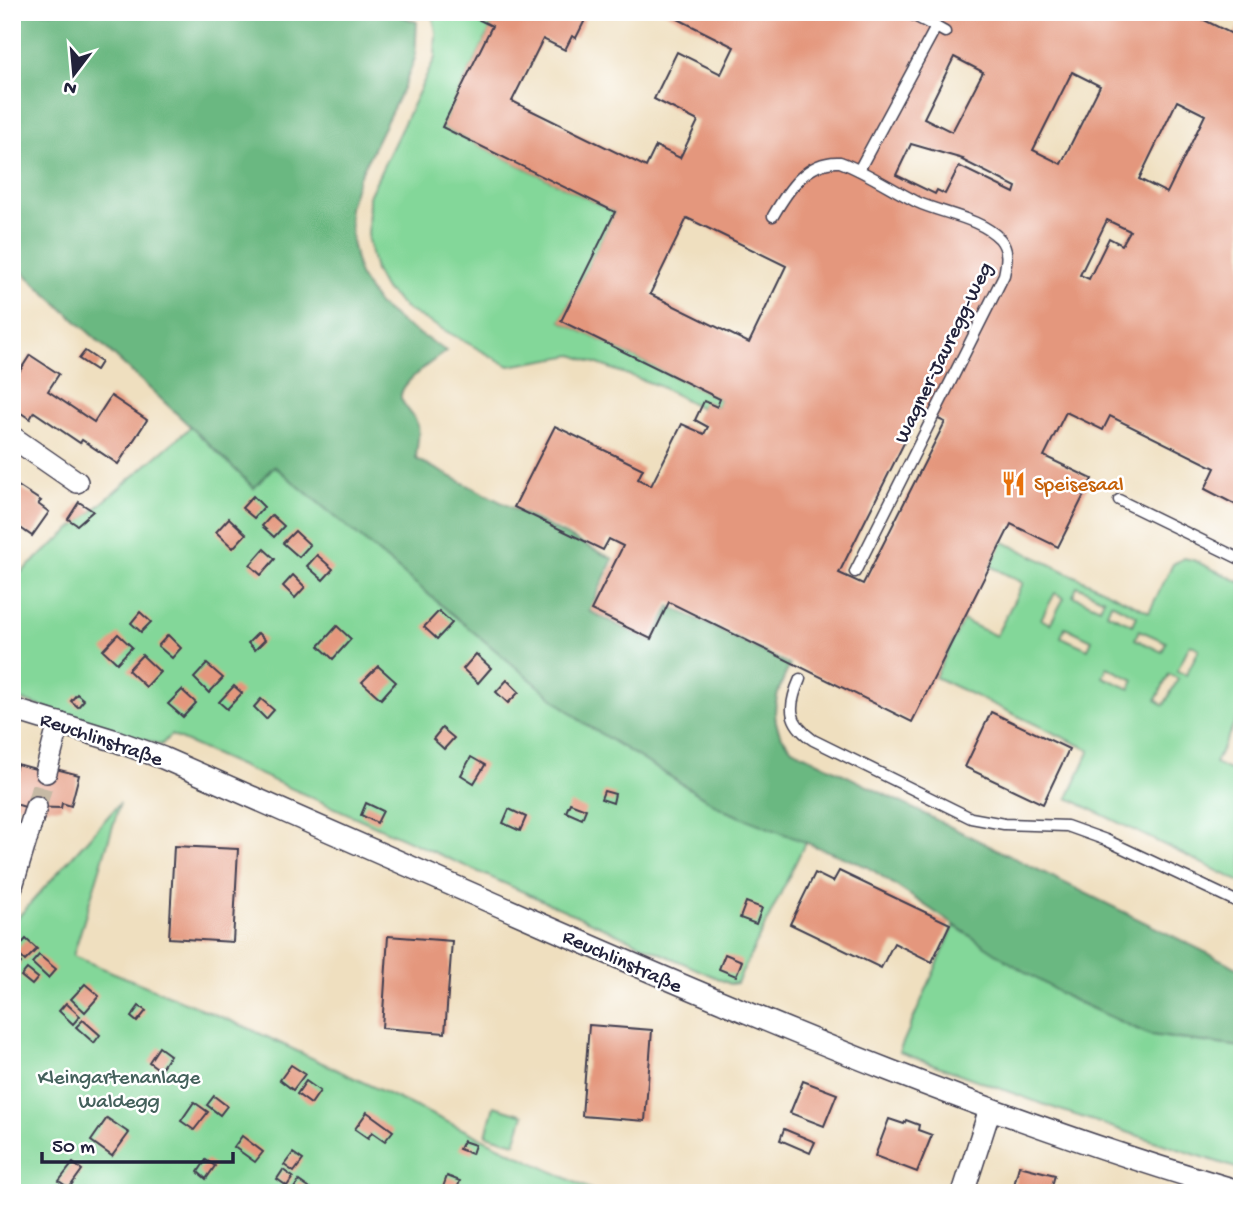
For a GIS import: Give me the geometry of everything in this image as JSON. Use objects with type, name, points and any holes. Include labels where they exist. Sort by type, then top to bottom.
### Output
[{"type":"street","points":[[12,437],[77,482]]},
{"type":"street","name":"Reuchlinstraße","points":[[12,709],[163,758],[734,1009],[892,1073],[1217,1189],[1242,1192]]},
{"type":"street","points":[[46,772],[59,723]]},
{"type":"street","points":[[12,886],[36,807]]},
{"type":"street","points":[[963,1193],[990,1109]]},
{"type":"lane","points":[[859,170],[940,30],[906,12]]},
{"type":"lane","name":"Wagner-Jauregg-Weg","points":[[774,216],[796,181],[821,164],[840,162],[920,203],[956,214],[993,233],[1007,251],[1004,275],[855,572]]},
{"type":"lane","points":[[1119,500],[1242,560]]},
{"type":"lane","points":[[800,679],[793,697],[792,717],[796,726],[813,740],[971,818],[1004,824],[1067,826],[1106,840],[1242,904]]},
{"type":"green space","points":[[12,12],[391,12],[417,22],[415,58],[358,179],[349,208],[359,275],[378,304],[446,351],[411,379],[402,392],[402,402],[418,426],[416,459],[613,559],[589,611],[652,642],[670,606],[790,665],[779,689],[775,714],[780,733],[792,749],[1242,970],[1242,1047],[1150,1035],[1067,997],[1012,964],[868,867],[726,811],[582,722],[274,466],[254,488],[165,402],[12,262]]},
{"type":"green space","points":[[432,12],[463,12],[492,26],[442,127],[615,212],[561,321],[720,399],[717,407],[705,401],[701,408],[659,386],[573,355],[509,366],[406,309],[384,288],[375,271],[368,240],[369,196],[435,58],[436,32]]},
{"type":"green space","points":[[192,426],[254,488],[274,465],[582,722],[726,811],[806,841],[737,983],[730,984],[171,735],[161,745],[12,697],[12,580]]},
{"type":"green space","points":[[1002,541],[1149,612],[1173,564],[1184,558],[1242,583],[1242,708],[1215,763],[1242,776],[1242,883],[1068,798],[1090,750],[935,677],[963,620],[996,636],[1023,583],[990,566]],"holes":[[[1077,586],[1104,599],[1100,608],[1073,596]],[[1055,593],[1064,598],[1050,624],[1041,619]],[[1111,603],[1137,616],[1133,625],[1107,613]],[[1065,627],[1092,640],[1088,649],[1061,637]],[[1139,630],[1166,642],[1162,652],[1135,639]],[[1190,644],[1199,649],[1186,675],[1177,671]],[[1107,667],[1134,680],[1130,689],[1103,677]],[[1169,674],[1178,679],[1164,705],[1156,700]]]},
{"type":"green space","name":"Kleingartenanlage Waldegg","points":[[120,803],[73,956],[248,1028],[598,1193],[12,1193],[12,924]]},
{"type":"green space","points":[[954,926],[1067,997],[1150,1035],[1242,1047],[1242,1170],[1051,1107],[899,1052]]},
{"type":"green space","points":[[494,1106],[524,1115],[515,1143],[486,1135]]},
{"type":"building","points":[[463,12],[584,12],[581,18],[585,20],[576,38],[572,36],[565,50],[543,39],[512,101],[646,167],[656,146],[680,158],[698,121],[654,99],[677,52],[721,74],[734,47],[664,12],[1195,12],[1194,15],[1234,35],[1242,20],[1242,292],[1237,301],[1242,304],[1242,508],[1205,489],[1215,468],[1110,416],[1103,430],[1066,412],[1044,456],[1092,479],[1058,547],[1011,524],[912,722],[669,602],[651,639],[591,610],[623,546],[609,539],[603,550],[514,507],[555,426],[643,469],[638,479],[651,486],[682,424],[704,434],[708,427],[695,420],[704,401],[717,407],[720,399],[561,321],[615,212],[442,127],[492,26]],"holes":[[[954,57],[983,72],[952,132],[924,118]],[[1072,72],[1100,86],[1061,164],[1033,150]],[[1177,101],[1205,115],[1167,193],[1139,179]],[[911,144],[963,159],[1016,187],[1014,193],[959,166],[945,194],[937,190],[935,194],[896,175]],[[687,218],[786,266],[749,343],[650,294]],[[1107,220],[1130,231],[1122,245],[1109,238],[1089,279],[1080,275]],[[920,411],[945,422],[863,584],[839,573]]]},
{"type":"building","points":[[85,351],[101,362],[96,370],[79,359]]},
{"type":"building","points":[[30,355],[59,374],[48,391],[94,422],[111,396],[147,420],[118,464],[82,440],[80,443],[34,412],[30,419],[12,407],[12,383]]},
{"type":"building","points":[[12,482],[41,501],[38,504],[49,512],[32,536],[12,522]]},
{"type":"building","points":[[253,496],[264,507],[254,518],[242,508]]},
{"type":"building","points":[[79,502],[93,511],[77,525],[68,519]]},
{"type":"building","points":[[272,515],[284,526],[274,537],[262,526]]},
{"type":"building","points":[[229,518],[246,534],[233,548],[216,532]]},
{"type":"building","points":[[295,531],[310,545],[299,557],[283,543]]},
{"type":"building","points":[[264,549],[275,559],[261,575],[250,565]]},
{"type":"building","points":[[317,555],[333,569],[323,580],[307,566]]},
{"type":"building","points":[[293,575],[305,587],[295,598],[283,586]]},
{"type":"building","points":[[439,611],[452,623],[437,639],[424,627]]},
{"type":"building","points":[[140,612],[151,622],[141,632],[131,623]]},
{"type":"building","points":[[337,626],[351,639],[333,659],[319,646]]},
{"type":"building","points":[[258,633],[265,640],[255,650],[248,643]]},
{"type":"building","points":[[118,634],[132,647],[117,663],[103,650]]},
{"type":"building","points":[[168,635],[181,648],[172,658],[158,646]]},
{"type":"building","points":[[476,654],[491,668],[478,683],[463,669]]},
{"type":"building","points":[[142,655],[160,672],[146,687],[128,670]]},
{"type":"building","points":[[207,664],[223,678],[209,693],[194,678]]},
{"type":"building","points":[[378,666],[396,682],[381,699],[362,682]]},
{"type":"building","points":[[507,680],[519,692],[508,703],[496,692]]},
{"type":"building","points":[[234,686],[242,693],[227,709],[219,702]]},
{"type":"building","points":[[182,690],[196,703],[183,717],[168,704]]},
{"type":"building","points":[[77,694],[84,700],[78,707],[71,701]]},
{"type":"building","points":[[261,699],[274,710],[266,719],[254,707]]},
{"type":"building","points":[[991,712],[1069,749],[1043,804],[965,767]]},
{"type":"building","points":[[442,728],[454,738],[444,749],[433,739]]},
{"type":"building","points":[[471,757],[485,765],[474,783],[461,775]]},
{"type":"building","points":[[17,764],[54,774],[56,769],[79,775],[71,806],[62,803],[61,808],[25,807],[12,803],[12,769],[15,770]]},
{"type":"building","points":[[604,791],[615,794],[613,803],[601,799]]},
{"type":"building","points":[[366,803],[383,811],[377,823],[361,815]]},
{"type":"building","points":[[570,803],[586,809],[582,819],[566,812]]},
{"type":"building","points":[[509,809],[526,817],[520,831],[503,823]]},
{"type":"building","points":[[174,846],[238,849],[233,942],[169,938]]},
{"type":"building","points":[[839,871],[950,924],[932,962],[894,943],[881,968],[790,924],[815,873],[833,882]]},
{"type":"building","points":[[746,902],[762,908],[756,924],[740,918]]},
{"type":"building","points":[[388,936],[452,941],[445,1033],[382,1028]]},
{"type":"building","points":[[26,939],[37,949],[25,961],[15,951]]},
{"type":"building","points":[[725,954],[742,961],[736,976],[719,969]]},
{"type":"building","points":[[12,955],[21,963],[12,973]]},
{"type":"building","points":[[39,955],[56,969],[48,978],[32,963]]},
{"type":"building","points":[[27,969],[38,978],[32,985],[21,976]]},
{"type":"building","points":[[85,984],[99,996],[85,1012],[71,999]]},
{"type":"building","points":[[66,1003],[80,1016],[73,1024],[59,1011]]},
{"type":"building","points":[[139,1006],[146,1011],[137,1022],[131,1017]]},
{"type":"building","points":[[83,1020],[100,1035],[94,1043],[76,1027]]},
{"type":"building","points":[[589,1025],[652,1030],[645,1121],[582,1116]]},
{"type":"building","points":[[159,1047],[170,1055],[160,1070],[149,1062]]},
{"type":"building","points":[[291,1065],[305,1074],[293,1090],[280,1080]]},
{"type":"building","points":[[306,1081],[320,1091],[311,1104],[297,1094]]},
{"type":"building","points":[[803,1081],[837,1094],[824,1126],[790,1113]]},
{"type":"building","points":[[214,1096],[227,1106],[220,1115],[207,1105]]},
{"type":"building","points":[[194,1102],[208,1112],[194,1130],[181,1121]]},
{"type":"building","points":[[367,1112],[393,1131],[385,1141],[372,1132],[368,1138],[355,1129]]},
{"type":"building","points":[[107,1118],[129,1133],[112,1156],[91,1141]]},
{"type":"building","points":[[889,1119],[904,1124],[906,1120],[919,1125],[918,1130],[932,1135],[917,1172],[875,1156]]},
{"type":"building","points":[[784,1129],[815,1142],[810,1153],[780,1140]]},
{"type":"building","points":[[242,1136],[263,1152],[255,1162],[234,1147]]},
{"type":"building","points":[[463,1141],[475,1145],[472,1154],[459,1149]]},
{"type":"building","points":[[293,1153],[303,1160],[294,1172],[284,1165]]},
{"type":"building","points":[[206,1160],[215,1166],[206,1179],[198,1172]]},
{"type":"building","points":[[73,1163],[82,1170],[69,1188],[59,1181]]},
{"type":"building","points":[[1019,1166],[1055,1175],[1050,1193],[1012,1193]]},
{"type":"building","points":[[283,1170],[293,1177],[287,1186],[277,1179]]},
{"type":"building","points":[[447,1176],[460,1181],[456,1191],[443,1187]]},
{"type":"building","points":[[299,1181],[316,1193],[292,1191]]},
{"type":"tunnel","points":[[36,807],[46,772]]},
{"type":"place","name":"Speisesaal","points":[[1014,483]]}]
